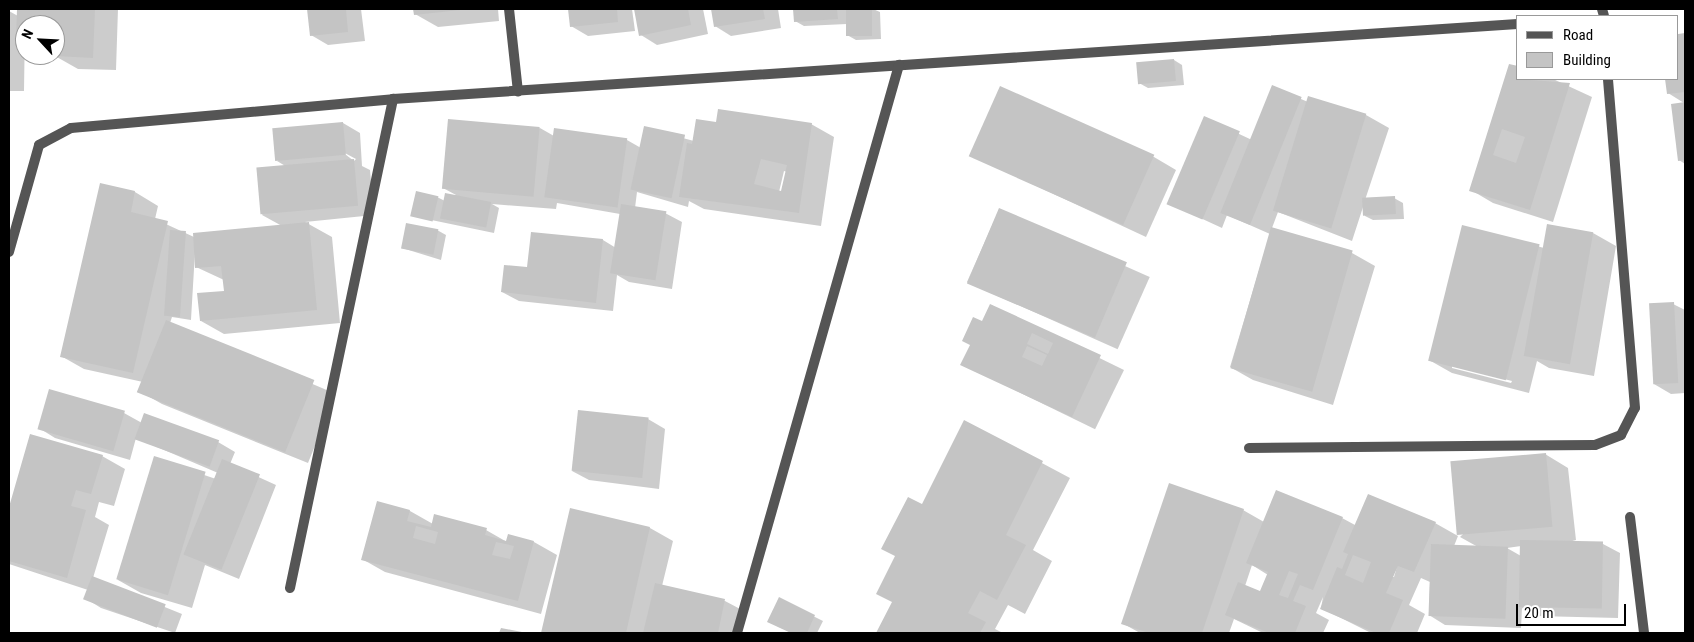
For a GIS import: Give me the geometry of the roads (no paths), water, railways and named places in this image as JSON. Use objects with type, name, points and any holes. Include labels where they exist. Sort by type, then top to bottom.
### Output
[{"type":"street","points":[[509,9],[518,92]]},
{"type":"street","points":[[9,252],[39,145],[71,128],[394,99],[1516,24]]},
{"type":"street","points":[[737,633],[899,65]]},
{"type":"street","points":[[1248,448],[1595,445],[1621,435],[1635,408],[1608,80]]},
{"type":"street","points":[[290,588],[394,99]]},
{"type":"street","points":[[1630,517],[1644,633]]}]
